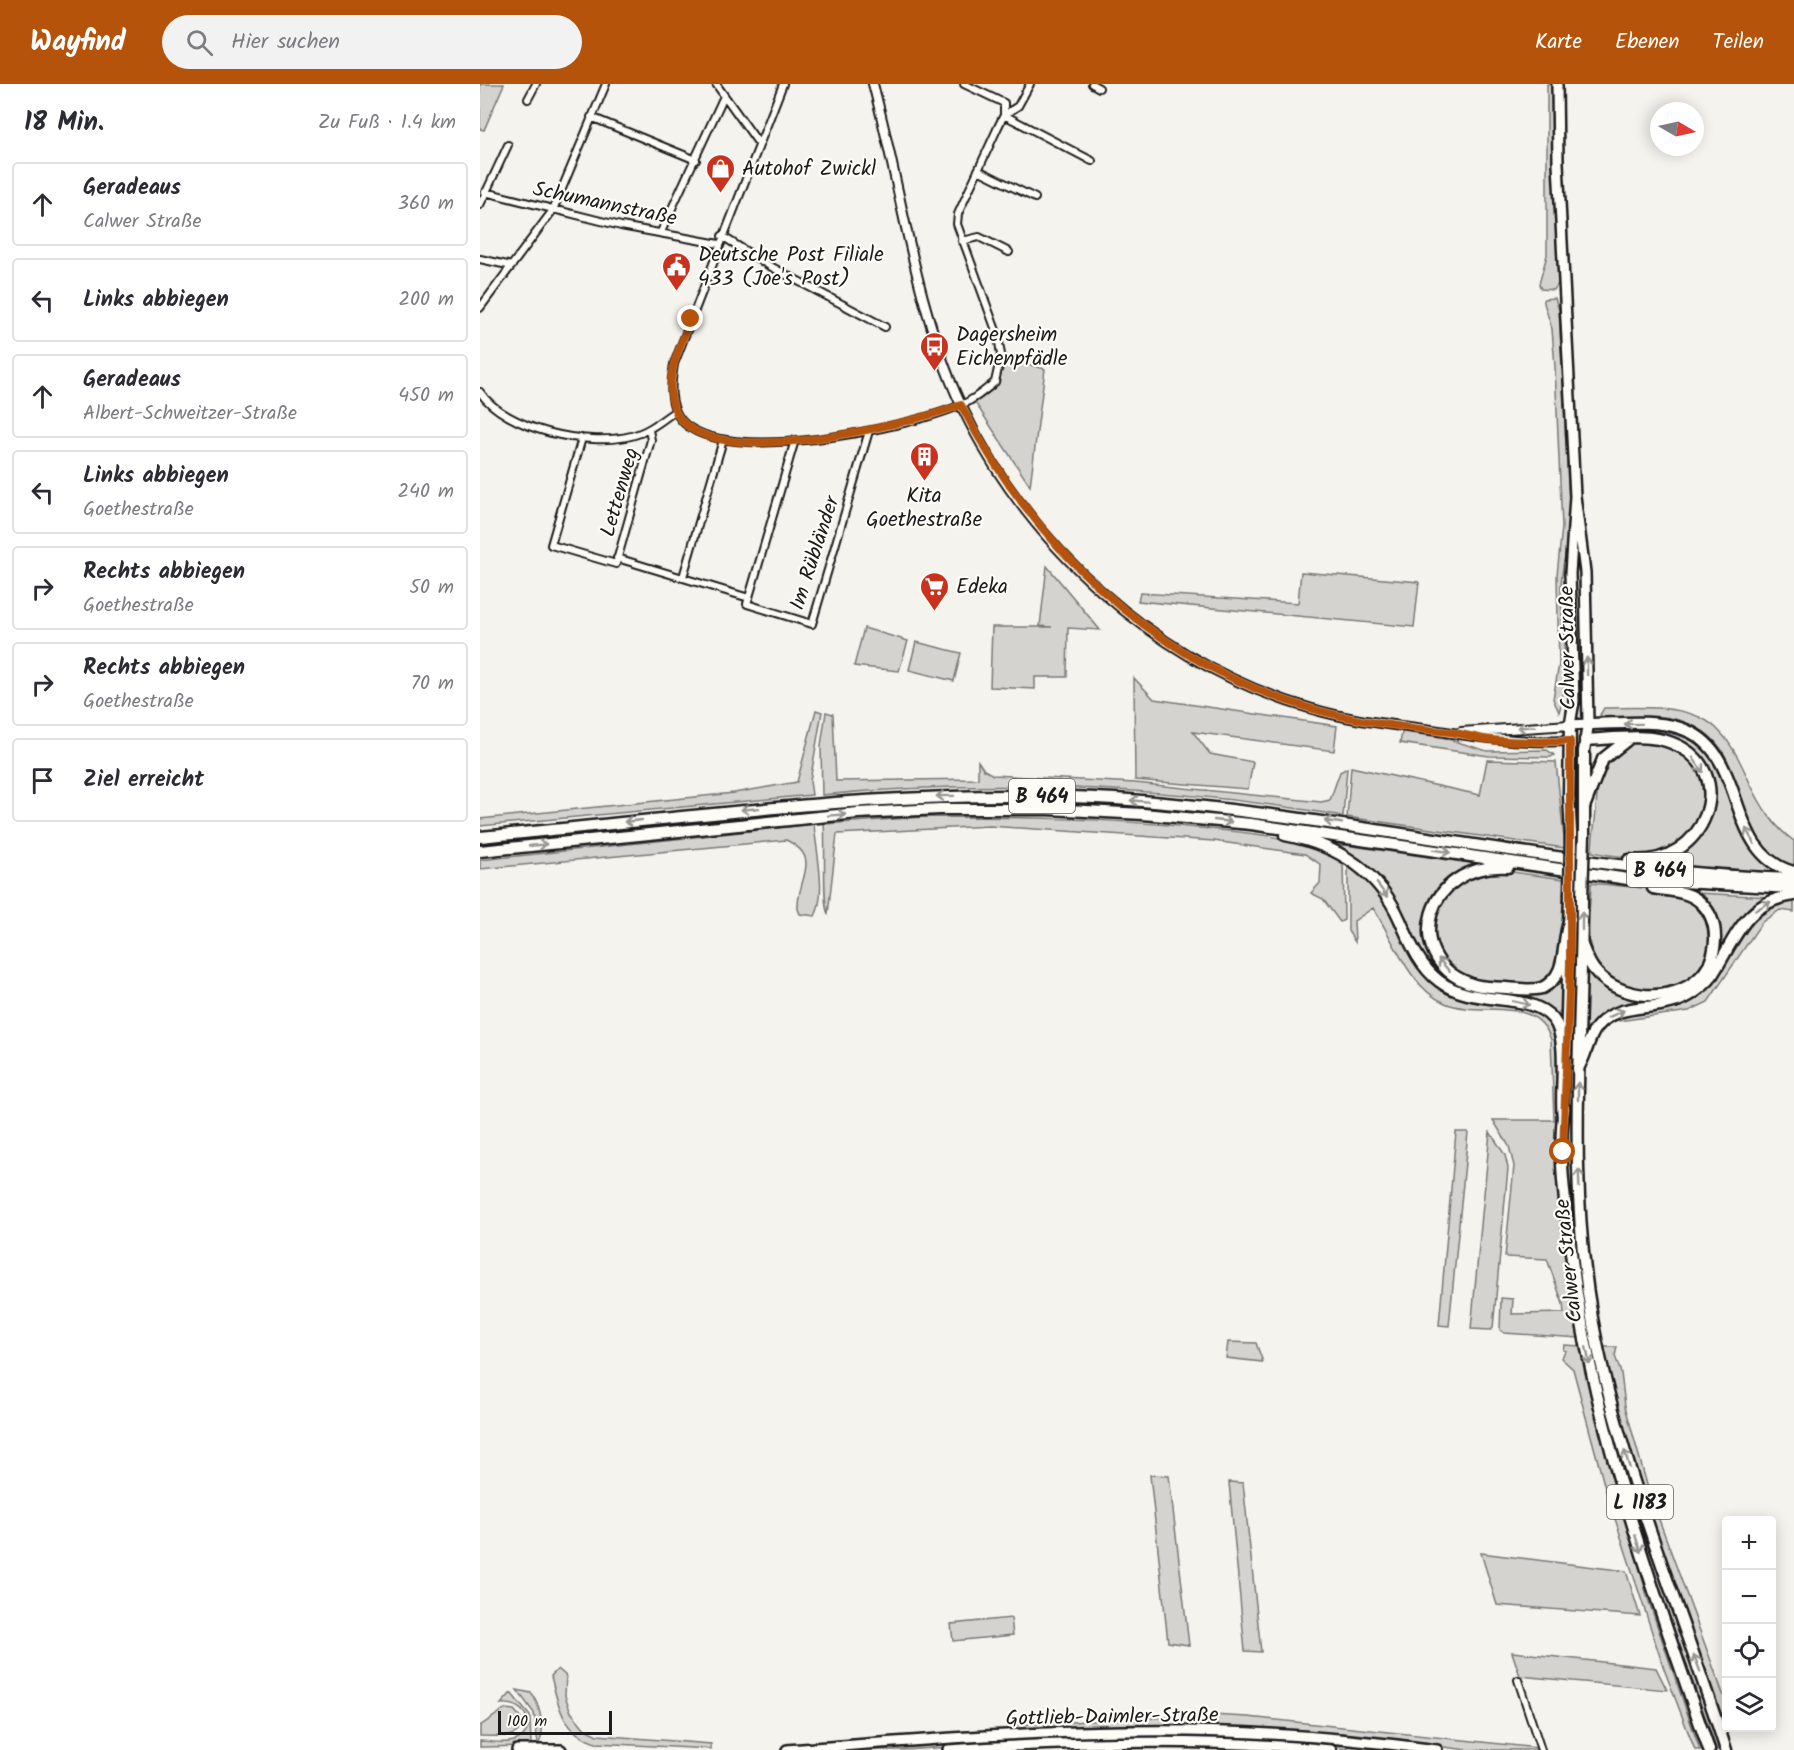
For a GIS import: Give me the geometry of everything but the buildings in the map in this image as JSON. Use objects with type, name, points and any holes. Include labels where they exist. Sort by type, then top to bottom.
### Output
[{"type":"main road","name":"Calwer Straße","points":[[1557,84],[1558,163],[1575,496],[1585,572],[1588,724],[1585,740],[1578,1068],[1580,1209],[1586,1278],[1604,1374],[1640,1504],[1726,1750]]},
{"type":"main road","name":"Calwer Straße","points":[[1575,496],[1570,574],[1574,701],[1570,725],[1570,919],[1563,1118],[1566,1210],[1572,1268],[1592,1377],[1638,1545],[1709,1750]]},
{"type":"main road","points":[[1570,725],[1664,724],[1689,731],[1703,739],[1714,750],[1729,777],[1742,820],[1753,842],[1769,860],[1794,872]]},
{"type":"main road","points":[[1584,807],[1603,759],[1630,739]]},
{"type":"main road","points":[[1550,855],[1561,851],[1634,861],[1652,860],[1676,851],[1696,836],[1708,808],[1708,788],[1701,768],[1687,752],[1676,745],[1662,740],[1570,741]]},
{"type":"main road","name":"B 464","points":[[480,837],[811,804],[920,797],[1029,796],[1150,802],[1245,811],[1654,869],[1794,879]]},
{"type":"main road","name":"B 464","points":[[480,851],[777,820],[933,809],[1088,811],[1259,825],[1628,879],[1794,888]]},
{"type":"main road","points":[[1259,825],[1277,834],[1322,844],[1358,864],[1372,877],[1390,900],[1418,959],[1432,976],[1447,987],[1470,997],[1529,1004],[1553,1019],[1562,1039],[1563,1118]]},
{"type":"main road","points":[[1533,865],[1475,869],[1463,874],[1445,887],[1435,900],[1430,916],[1431,940],[1441,962],[1459,978],[1481,987],[1542,988],[1551,984],[1561,970],[1565,931],[1570,919]]},
{"type":"main road","points":[[1582,945],[1589,962],[1598,975],[1612,985],[1636,994],[1672,993],[1696,981],[1706,969],[1713,956],[1715,938],[1713,923],[1701,903],[1679,892],[1640,887],[1628,879]]},
{"type":"main road","points":[[1578,1068],[1584,1059],[1590,1036],[1609,1016],[1633,1008],[1670,1003],[1700,989],[1709,980],[1751,913],[1769,902],[1794,895]]},
{"type":"main road","name":"Gottlieb-Daimler-Straße","points":[[787,1750],[1020,1734],[1176,1731],[1305,1737],[1437,1750]]},
{"type":"main road","name":"Gottlieb-Daimler-Straße","points":[[948,1750],[1132,1742],[1234,1744],[1331,1750]]},
{"type":"main road","points":[[517,1750],[561,1750]]},
{"type":"street","points":[[528,99],[536,84]]},
{"type":"street","points":[[480,308],[553,210],[605,84]]},
{"type":"street","points":[[716,84],[759,144]]},
{"type":"street","points":[[783,84],[674,364],[671,390],[675,411],[687,426],[697,432],[723,440],[795,440],[869,431],[903,424],[961,405],[980,395],[995,382],[1001,356],[998,336],[957,224],[958,214],[1004,115],[1004,103],[964,84]]},
{"type":"street","points":[[873,84],[923,296],[961,405],[980,441],[1015,495],[1061,551],[1114,602],[1172,645],[1235,680],[1285,701],[1346,718],[1396,727],[1451,732],[1486,740],[1570,741]]},
{"type":"street","points":[[1004,115],[1018,106],[1030,84]]},
{"type":"street","points":[[1092,84],[1099,88]]},
{"type":"street","points":[[662,232],[724,96]]},
{"type":"street","points":[[1004,115],[1092,161]]},
{"type":"street","points":[[591,117],[696,160]]},
{"type":"street","points":[[480,205],[508,145]]},
{"type":"street","points":[[978,170],[1035,198]]},
{"type":"street","name":"Schumannstraße","points":[[485,192],[621,226],[719,244]]},
{"type":"street","points":[[722,236],[768,265],[885,327]]},
{"type":"street","points":[[962,242],[979,237],[1009,252]]},
{"type":"street","points":[[480,259],[512,266]]},
{"type":"street","points":[[480,393],[495,409],[517,422],[560,435],[582,438],[631,436],[649,430],[675,411]]},
{"type":"street","name":"Lettenweg","points":[[617,561],[651,440],[649,430]]},
{"type":"street","name":"Im Rübländer","points":[[582,438],[550,545],[683,577],[812,624],[869,431]]},
{"type":"street","points":[[683,577],[723,440]]},
{"type":"street","points":[[748,601],[795,440]]},
{"type":"street","points":[[1451,732],[1570,725]]},
{"type":"street","points":[[1518,1680],[1541,1750]]},
{"type":"shaded area","points":[[480,84],[504,84],[484,130],[480,129]]},
{"type":"shaded area","points":[[1547,84],[1552,84],[1558,284],[1554,290],[1541,289],[1539,284],[1547,255]]},
{"type":"shaded area","points":[[1555,298],[1559,310],[1570,523],[1561,580],[1565,682],[1559,712],[1553,699],[1559,664],[1557,575],[1562,527],[1552,329],[1544,303],[1544,299]]},
{"type":"shaded area","points":[[1009,359],[1045,369],[1030,486],[974,401],[995,384]]},
{"type":"shaded area","points":[[1047,566],[1100,630],[1068,628],[1067,677],[1035,677],[1035,689],[990,687],[992,627],[1052,627],[1040,626]]},
{"type":"shaded area","points":[[1301,572],[1419,582],[1414,627],[1138,601],[1140,593],[1298,603]]},
{"type":"shaded area","points":[[864,628],[908,641],[899,671],[854,666]]},
{"type":"shaded area","points":[[916,642],[961,653],[954,681],[909,670]]},
{"type":"shaded area","points":[[1134,678],[1154,699],[1337,726],[1334,751],[1193,732],[1210,754],[1253,762],[1248,789],[1135,780]]},
{"type":"shaded area","points":[[1604,708],[1680,711],[1695,715],[1719,731],[1733,749],[1768,815],[1794,841],[1794,868],[1771,856],[1760,845],[1750,827],[1725,756],[1715,741],[1700,729],[1678,720],[1660,717],[1604,717],[1600,715]]},
{"type":"shaded area","points":[[816,710],[822,712],[810,781],[812,795],[480,826],[480,819],[734,793],[797,782]]},
{"type":"shaded area","points":[[826,712],[833,714],[836,781],[978,779],[978,761],[984,770],[993,775],[1135,783],[1321,802],[1330,800],[1340,772],[1347,768],[1343,816],[1215,798],[1083,788],[951,787],[822,795],[821,746]]},
{"type":"shaded area","points":[[1635,730],[1666,733],[1681,736],[1707,750],[1721,768],[1740,822],[1785,874],[1658,864],[1692,845],[1702,834],[1713,810],[1714,799],[1711,787],[1704,771],[1681,742],[1667,736],[1650,733],[1606,735],[1606,731]]},
{"type":"shaded area","points":[[1402,732],[1441,737],[1487,751],[1547,750],[1554,755],[1551,757],[1489,756],[1400,743]]},
{"type":"shaded area","points":[[1634,743],[1670,746],[1687,756],[1696,766],[1702,778],[1704,791],[1704,804],[1700,818],[1685,841],[1656,855],[1632,857],[1592,852],[1599,778],[1602,770],[1613,755]]},
{"type":"shaded area","points":[[1487,760],[1556,762],[1565,848],[1347,817],[1351,767],[1480,795]]},
{"type":"shaded area","points":[[924,817],[1089,820],[1155,824],[1286,839],[1343,858],[1344,920],[1340,922],[1323,899],[1311,893],[1320,883],[1321,865],[1305,854],[1214,841],[989,826],[837,834],[828,914],[825,898],[824,824]]},
{"type":"shaded area","points":[[814,824],[820,871],[820,896],[815,916],[800,914],[798,909],[798,898],[806,862],[804,854],[786,840],[480,869],[480,860]]},
{"type":"shaded area","points":[[1338,844],[1476,864],[1439,888],[1430,906],[1429,922],[1439,963],[1445,974],[1470,988],[1496,994],[1471,992],[1444,979],[1425,962],[1398,904],[1385,884],[1364,862]]},
{"type":"shaded area","points":[[1348,861],[1381,893],[1435,983],[1453,995],[1468,1001],[1532,1010],[1550,1025],[1558,1038],[1561,1212],[1579,1338],[1504,1333],[1500,1330],[1501,1298],[1513,1299],[1512,1314],[1564,1313],[1547,1259],[1505,1257],[1514,1166],[1509,1146],[1493,1120],[1554,1120],[1551,1040],[1544,1026],[1533,1017],[1521,1012],[1459,1007],[1432,996],[1421,986],[1403,961],[1373,908],[1354,921],[1355,942],[1348,931]]},
{"type":"shaded area","points":[[1497,870],[1564,879],[1560,960],[1549,980],[1535,986],[1481,984],[1449,966],[1440,955],[1433,930],[1439,902],[1462,878]]},
{"type":"shaded area","points":[[1591,883],[1667,892],[1694,903],[1704,916],[1709,929],[1707,953],[1697,971],[1681,983],[1662,989],[1640,989],[1620,984],[1604,972],[1590,946]]},
{"type":"shaded area","points":[[1698,893],[1771,897],[1757,905],[1746,916],[1714,968],[1705,980],[1693,990],[1665,1001],[1623,1008],[1610,1013],[1598,1022],[1588,1036],[1584,1036],[1587,971],[1616,992],[1640,998],[1677,995],[1707,977],[1716,963],[1719,945],[1717,924]]},
{"type":"shaded area","points":[[1794,900],[1794,912],[1780,910],[1762,922],[1708,1002],[1689,1011],[1619,1021],[1617,1017],[1669,1008],[1697,997],[1712,984],[1722,971],[1746,928],[1757,916],[1772,907]]},
{"type":"shaded area","points":[[1575,929],[1577,946],[1573,1092],[1568,1092],[1572,997],[1575,996]]},
{"type":"shaded area","points":[[1562,975],[1562,1009],[1555,1016],[1511,995],[1540,992],[1554,985]]},
{"type":"shaded area","points":[[1456,1132],[1468,1132],[1449,1326],[1439,1325]]},
{"type":"shaded area","points":[[1490,1132],[1505,1155],[1508,1168],[1491,1330],[1471,1329]]},
{"type":"shaded area","points":[[1228,1342],[1256,1343],[1263,1362],[1226,1358]]},
{"type":"shaded area","points":[[1564,1345],[1580,1346],[1647,1596],[1700,1750],[1695,1750],[1664,1669],[1605,1488],[1573,1369],[1561,1358],[1566,1351],[1563,1350]]},
{"type":"shaded area","points":[[1603,1347],[1617,1347],[1615,1356],[1621,1373],[1625,1406],[1649,1492],[1722,1691],[1722,1716],[1715,1701],[1642,1496]]},
{"type":"shaded area","points":[[1150,1475],[1169,1476],[1189,1645],[1168,1642]]},
{"type":"shaded area","points":[[1229,1482],[1243,1483],[1261,1652],[1245,1651]]},
{"type":"shaded area","points":[[1639,1515],[1722,1750],[1717,1750],[1634,1516]]},
{"type":"shaded area","points":[[1481,1553],[1626,1571],[1640,1616],[1497,1605]]},
{"type":"shaded area","points":[[1011,1618],[1013,1635],[953,1641],[951,1624]]},
{"type":"shaded area","points":[[1512,1652],[1656,1668],[1667,1690],[1520,1676]]},
{"type":"shaded area","points":[[558,1669],[566,1676],[565,1696],[571,1712],[585,1729],[597,1735],[711,1744],[711,1749],[596,1743],[585,1738],[569,1725],[556,1698],[551,1676]]},
{"type":"shaded area","points":[[517,1690],[531,1693],[537,1703],[542,1725],[541,1739],[538,1744],[534,1713]]},
{"type":"shaded area","points":[[511,1693],[530,1716],[531,1746],[480,1747],[480,1741],[510,1742],[522,1737],[526,1731],[528,1725],[524,1712],[510,1704],[501,1704]]},
{"type":"shaded area","points":[[505,1709],[514,1710],[521,1718],[518,1731],[508,1736],[480,1736],[480,1726]]},
{"type":"shaded area","points":[[1174,1713],[1248,1717],[1537,1748],[1538,1750],[1468,1750],[1362,1737],[1254,1729],[1152,1726],[1012,1730],[1011,1725],[1171,1717]]},
{"type":"shaded area","points":[[1172,1735],[1281,1739],[1397,1750],[1360,1750],[1267,1742],[1060,1740],[903,1750],[848,1750],[1058,1737]]},
{"type":"place","name":"Autohof Zwickl","points":[[721,194]]},
{"type":"place","name":"Deutsche Post Filiale 433 (Joe's Post)","points":[[677,292]]},
{"type":"place","name":"Dagersheim Eichenpfädle","points":[[935,372]]},
{"type":"place","name":"Kita Goethestraße","points":[[924,482]]},
{"type":"place","name":"Edeka","points":[[935,612]]},
{"type":"route","points":[[691,319],[674,364],[671,390],[675,411],[687,426],[697,432],[723,440],[760,442],[814,439],[903,424],[961,405],[980,441],[1015,495],[1040,527],[1086,578],[1142,624],[1201,662],[1235,680],[1285,701],[1363,722],[1451,732],[1486,740],[1570,741],[1570,964],[1563,1152]]}]
